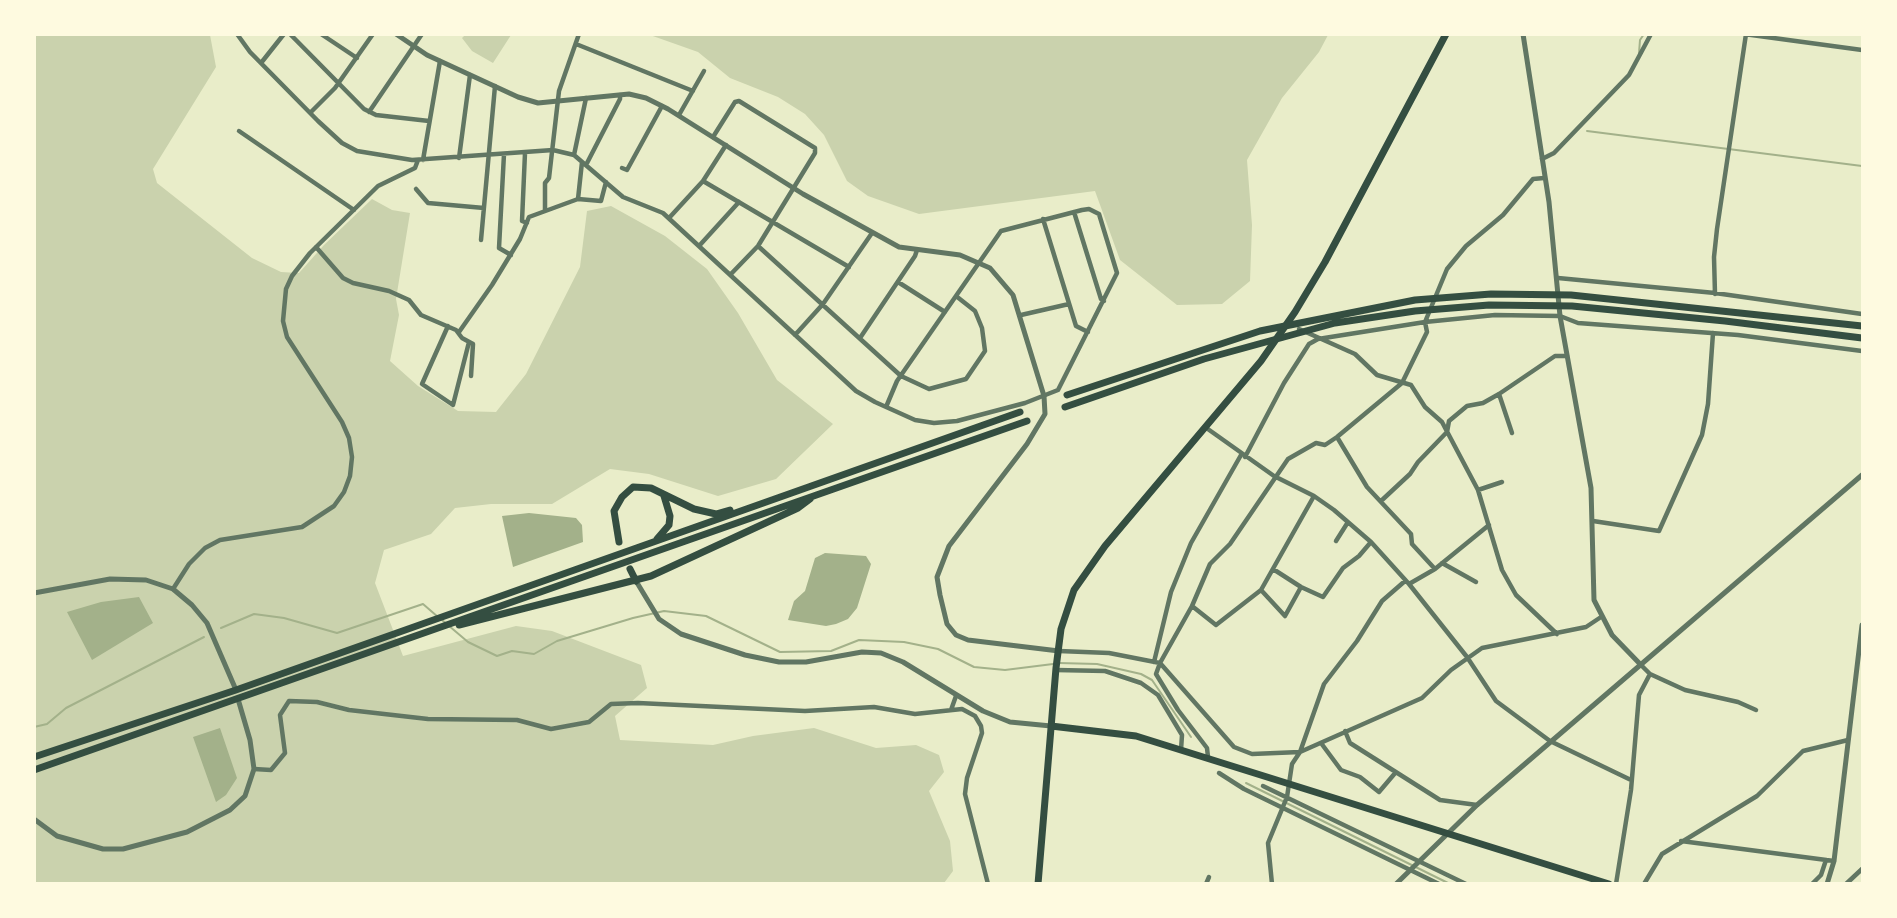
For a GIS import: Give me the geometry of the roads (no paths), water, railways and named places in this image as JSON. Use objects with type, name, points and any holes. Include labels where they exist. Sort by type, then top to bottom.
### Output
[{"type":"main road","points":[[1038,884],[1057,659],[1065,614],[1074,590],[1089,565],[1261,361],[1295,312],[1325,262],[1446,34]]},
{"type":"main road","points":[[1067,395],[1260,331],[1416,300],[1491,294],[1571,295],[1863,326]]},
{"type":"main road","points":[[1065,407],[1251,345],[1335,323],[1489,305],[1572,306],[1863,338]]},
{"type":"main road","points":[[34,757],[236,690],[1020,412]]},
{"type":"main road","points":[[34,770],[1027,421]]},
{"type":"main road","points":[[619,542],[614,511],[622,496],[633,488],[651,488],[677,502],[716,514],[771,501]]},
{"type":"main road","points":[[657,540],[669,525],[670,516],[668,503],[662,494]]},
{"type":"main road","points":[[439,629],[636,581],[798,508],[815,496]]},
{"type":"main road","points":[[630,568],[636,581]]},
{"type":"main road","points":[[1051,726],[1136,736],[1609,884]]},
{"type":"street","points":[[237,34],[261,63],[310,113],[342,143],[357,151],[420,160],[550,151],[573,155],[623,197],[663,213],[669,218],[856,391],[886,407],[915,420],[934,423],[957,421],[1059,390],[1118,273],[1099,214],[1089,209],[1004,229],[900,376],[886,407]]},
{"type":"street","points":[[261,63],[284,34]]},
{"type":"street","points":[[290,34],[369,112],[429,121]]},
{"type":"street","points":[[321,34],[357,58]]},
{"type":"street","points":[[310,113],[339,84],[373,34]]},
{"type":"street","points":[[396,34],[440,61],[538,103],[620,95],[646,98],[679,115],[793,188],[899,248],[960,255],[990,268],[1013,294],[1044,396],[1045,414],[1027,444],[950,546],[940,564],[937,576],[947,624],[956,635],[968,640],[1059,651],[1109,653],[1157,662],[1234,747],[1252,754],[1300,752],[1345,730],[1422,698],[1467,657],[1482,648],[1586,627],[1601,618]]},
{"type":"street","points":[[369,112],[422,34]]},
{"type":"street","points":[[545,212],[545,183],[549,178],[550,151],[559,91],[579,34]]},
{"type":"street","points":[[1523,34],[1558,278],[1560,316],[1588,470],[1593,521],[1594,600],[1601,618],[1612,635],[1650,674],[1685,690],[1738,702],[1756,710]]},
{"type":"street","points":[[1542,159],[1554,153],[1629,75],[1650,34]]},
{"type":"street","points":[[1715,294],[1717,229],[1746,35],[1863,50]]},
{"type":"street","points":[[576,44],[693,91]]},
{"type":"street","points":[[173,589],[189,564],[205,548],[220,540],[302,527],[334,506],[344,492],[350,476],[352,457],[349,438],[342,423],[296,354],[283,321],[289,282],[316,248],[378,186],[415,168],[420,160],[440,61]]},
{"type":"street","points":[[679,115],[704,71]]},
{"type":"street","points":[[459,158],[470,75]]},
{"type":"street","points":[[481,240],[495,86]]},
{"type":"street","points":[[578,199],[584,163],[620,99],[620,95]]},
{"type":"street","points":[[573,155],[586,98]]},
{"type":"street","points":[[713,137],[735,102],[739,101],[815,148],[815,153],[758,246],[730,274]]},
{"type":"street","points":[[622,168],[627,170],[662,106]]},
{"type":"street","points":[[239,131],[354,210]]},
{"type":"street","points":[[669,218],[703,181],[726,145]]},
{"type":"street","points":[[525,153],[522,221],[527,223]]},
{"type":"street","points":[[504,154],[499,248],[511,255]]},
{"type":"street","points":[[1157,662],[1192,606],[1210,564],[1230,544],[1274,476],[1288,459],[1316,443],[1325,445],[1337,437],[1402,383],[1427,332],[1425,322],[1447,269],[1466,246],[1494,225],[1533,178],[1544,178]]},
{"type":"street","points":[[703,181],[849,267]]},
{"type":"street","points":[[459,332],[511,255],[530,218],[578,199],[601,201],[606,182]]},
{"type":"street","points":[[417,189],[428,203],[484,208]]},
{"type":"street","points":[[699,246],[738,202]]},
{"type":"street","points":[[1074,212],[1101,299],[1104,301]]},
{"type":"street","points":[[1043,219],[1076,327],[1088,332]]},
{"type":"street","points":[[795,335],[823,304],[872,233]]},
{"type":"street","points":[[758,246],[900,376],[929,389],[957,383],[973,373],[985,351],[985,343],[975,310],[956,296]]},
{"type":"street","points":[[316,248],[343,278],[352,284],[389,291],[409,300],[421,315],[459,332],[473,344],[471,376]]},
{"type":"street","points":[[860,338],[915,256],[916,250]]},
{"type":"street","points":[[1558,278],[1715,294],[1863,314]]},
{"type":"street","points":[[898,282],[945,312]]},
{"type":"street","points":[[1020,315],[1069,304]]},
{"type":"street","points":[[1208,757],[1207,748],[1178,710],[1156,674],[1171,592],[1206,513],[1243,456],[1309,344],[1318,339],[1425,322],[1495,315],[1560,316],[1578,322],[1713,333],[1863,351]]},
{"type":"street","points":[[448,326],[422,384],[453,405],[469,342]]},
{"type":"street","points":[[1299,329],[1354,354],[1377,375],[1411,385],[1425,407],[1442,422],[1478,490],[1502,570],[1516,595],[1557,634]]},
{"type":"street","points":[[1593,521],[1659,531],[1702,435],[1708,404],[1713,333]]},
{"type":"street","points":[[1381,501],[1410,474],[1418,462],[1447,432],[1449,421],[1467,406],[1483,403],[1555,356],[1567,356]]},
{"type":"street","points":[[1499,393],[1512,433]]},
{"type":"street","points":[[1205,428],[1274,476],[1314,496],[1371,542],[1407,582],[1467,657],[1496,701],[1552,742],[1631,780]]},
{"type":"street","points":[[1337,437],[1367,487],[1411,534],[1412,544],[1435,569]]},
{"type":"street","points":[[1396,884],[1418,859],[1477,805],[1863,475]]},
{"type":"street","points":[[1478,490],[1502,482]]},
{"type":"street","points":[[1192,606],[1216,625],[1261,590],[1314,496]]},
{"type":"street","points":[[1336,541],[1348,522]]},
{"type":"street","points":[[1272,884],[1268,843],[1287,797],[1292,764],[1300,752],[1324,684],[1357,641],[1382,602],[1407,582],[1435,569],[1489,525]]},
{"type":"street","points":[[1273,569],[1301,587],[1323,597],[1343,568],[1359,556],[1371,542]]},
{"type":"street","points":[[1442,563],[1476,582]]},
{"type":"street","points":[[34,594],[110,579],[146,580],[173,589],[192,605],[207,623],[236,690]]},
{"type":"street","points":[[636,581],[658,619],[681,634],[745,655],[779,662],[806,662],[862,652],[881,653],[903,662],[982,711],[1010,722],[1051,726]]},
{"type":"street","points":[[1261,590],[1285,616],[1301,587]]},
{"type":"street","points":[[1827,884],[1834,861],[1863,625]]},
{"type":"street","points":[[1056,669],[1105,671],[1141,682],[1158,695],[1182,735],[1182,750]]},
{"type":"street","points":[[1616,884],[1631,780],[1639,695],[1650,674]]},
{"type":"street","points":[[951,710],[956,696]]},
{"type":"street","points":[[34,819],[57,836],[103,849],[123,849],[187,832],[230,810],[245,796],[254,769],[250,740],[238,699]]},
{"type":"street","points":[[254,769],[271,770],[285,753],[280,715],[288,701],[317,702],[349,710],[428,719],[517,720],[551,729],[589,722],[611,704],[629,703],[805,711],[874,707],[915,714],[965,710],[975,716],[982,733],[967,777],[965,794],[988,884]]},
{"type":"street","points":[[1345,730],[1350,743],[1440,800],[1477,805]]},
{"type":"street","points":[[1644,884],[1662,854],[1757,796],[1803,751],[1848,740]]},
{"type":"street","points":[[1321,742],[1341,770],[1360,777],[1378,792],[1396,772]]},
{"type":"street","points":[[1219,773],[1244,789],[1439,884]]},
{"type":"street","points":[[1263,786],[1466,884]]},
{"type":"street","points":[[1681,841],[1834,861]]},
{"type":"street","points":[[1812,884],[1821,875],[1826,860]]},
{"type":"street","points":[[1846,884],[1863,869]]},
{"type":"street","points":[[1206,884],[1209,878]]},
{"type":"waterway","points":[[1639,53],[1640,40],[1644,34]]},
{"type":"waterway","points":[[1587,131],[1862,166]]},
{"type":"waterway","points":[[221,628],[254,614],[284,618],[337,633],[423,604],[438,617]]},
{"type":"waterway","points":[[442,620],[468,642],[497,656],[512,651],[534,654],[557,641],[664,611],[706,616],[780,652],[831,651],[859,640],[904,642],[938,649],[974,667],[1005,670],[1053,664]]},
{"type":"waterway","points":[[34,727],[47,724],[66,708],[204,637]]},
{"type":"waterway","points":[[1059,663],[1097,664],[1141,674],[1152,680],[1191,737]]},
{"type":"waterway","points":[[1246,783],[1450,884]]}]
